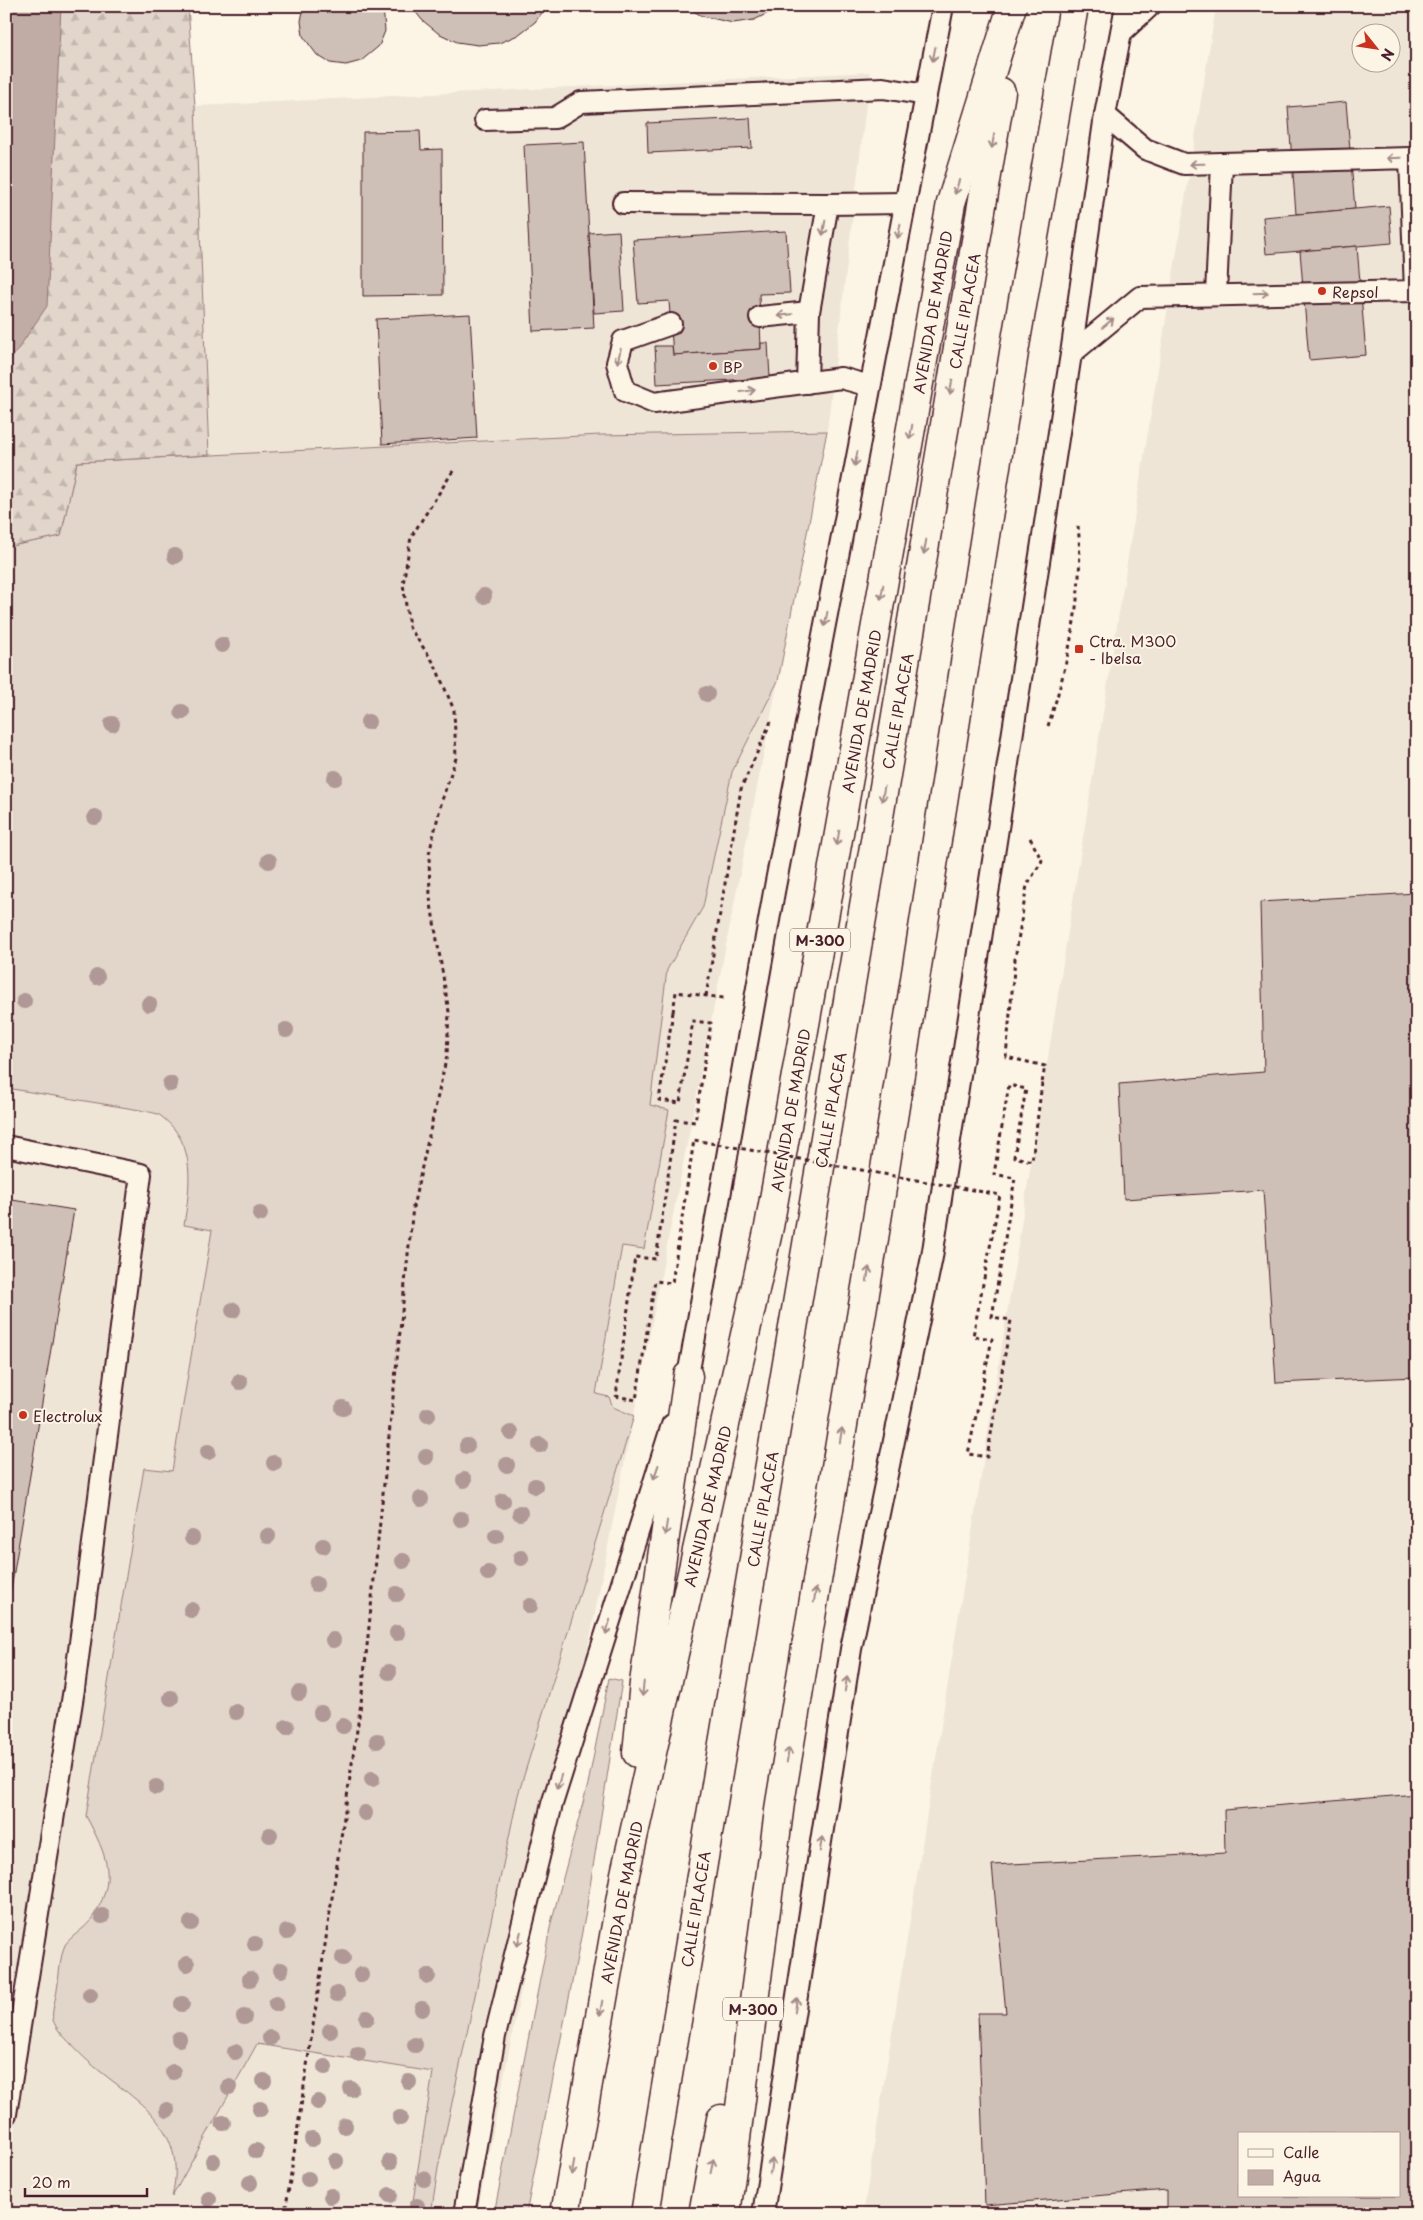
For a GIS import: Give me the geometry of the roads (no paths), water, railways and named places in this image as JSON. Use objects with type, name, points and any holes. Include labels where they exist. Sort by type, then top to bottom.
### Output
[{"type":"main road","name":"AVENIDA DE MADRID","points":[[565,2214],[625,1874],[769,1227],[952,204],[1014,6]]},
{"type":"main road","name":"CALLE IPLACEA","points":[[646,2214],[1014,6]]},
{"type":"main road","name":"M-300","points":[[726,2214],[780,1803],[873,1245],[1014,356],[1074,6]]},
{"type":"main road","points":[[625,1874],[644,1683],[688,1376]]},
{"type":"main road","points":[[703,2214],[780,1803]]},
{"type":"lane","name":"M-300","points":[[464,2214],[496,2036],[552,1804],[688,1376],[774,892],[943,6]]},
{"type":"lane","points":[[763,2214],[851,1649],[932,1257],[1105,115],[1123,30],[1126,6]]},
{"type":"lane","points":[[1123,30],[1150,6]]},
{"type":"lane","points":[[485,120],[555,118],[581,102],[883,88],[926,95]]},
{"type":"lane","points":[[1070,354],[1140,297],[1414,291],[1410,158],[1184,164],[1145,149],[1105,115]]},
{"type":"lane","points":[[1216,294],[1222,163]]},
{"type":"lane","points":[[623,203],[904,203]]},
{"type":"lane","points":[[807,383],[809,312],[828,204]]},
{"type":"lane","points":[[760,318],[809,312]]},
{"type":"lane","points":[[671,324],[623,341],[617,363],[625,391],[654,403],[841,378],[870,386]]},
{"type":"lane","points":[[6,1146],[141,1174],[74,1690],[6,2114]]},
{"type":"water","points":[[6,6],[61,6],[47,306],[6,367]]},
{"type":"place","name":"Repsol","points":[[1322,291]]},
{"type":"place","name":"BP","points":[[713,366]]},
{"type":"place","name":"Ctra. M300 - Ibelsa","points":[[1079,649]]},
{"type":"place","name":"Electrolux","points":[[23,1415]]}]
